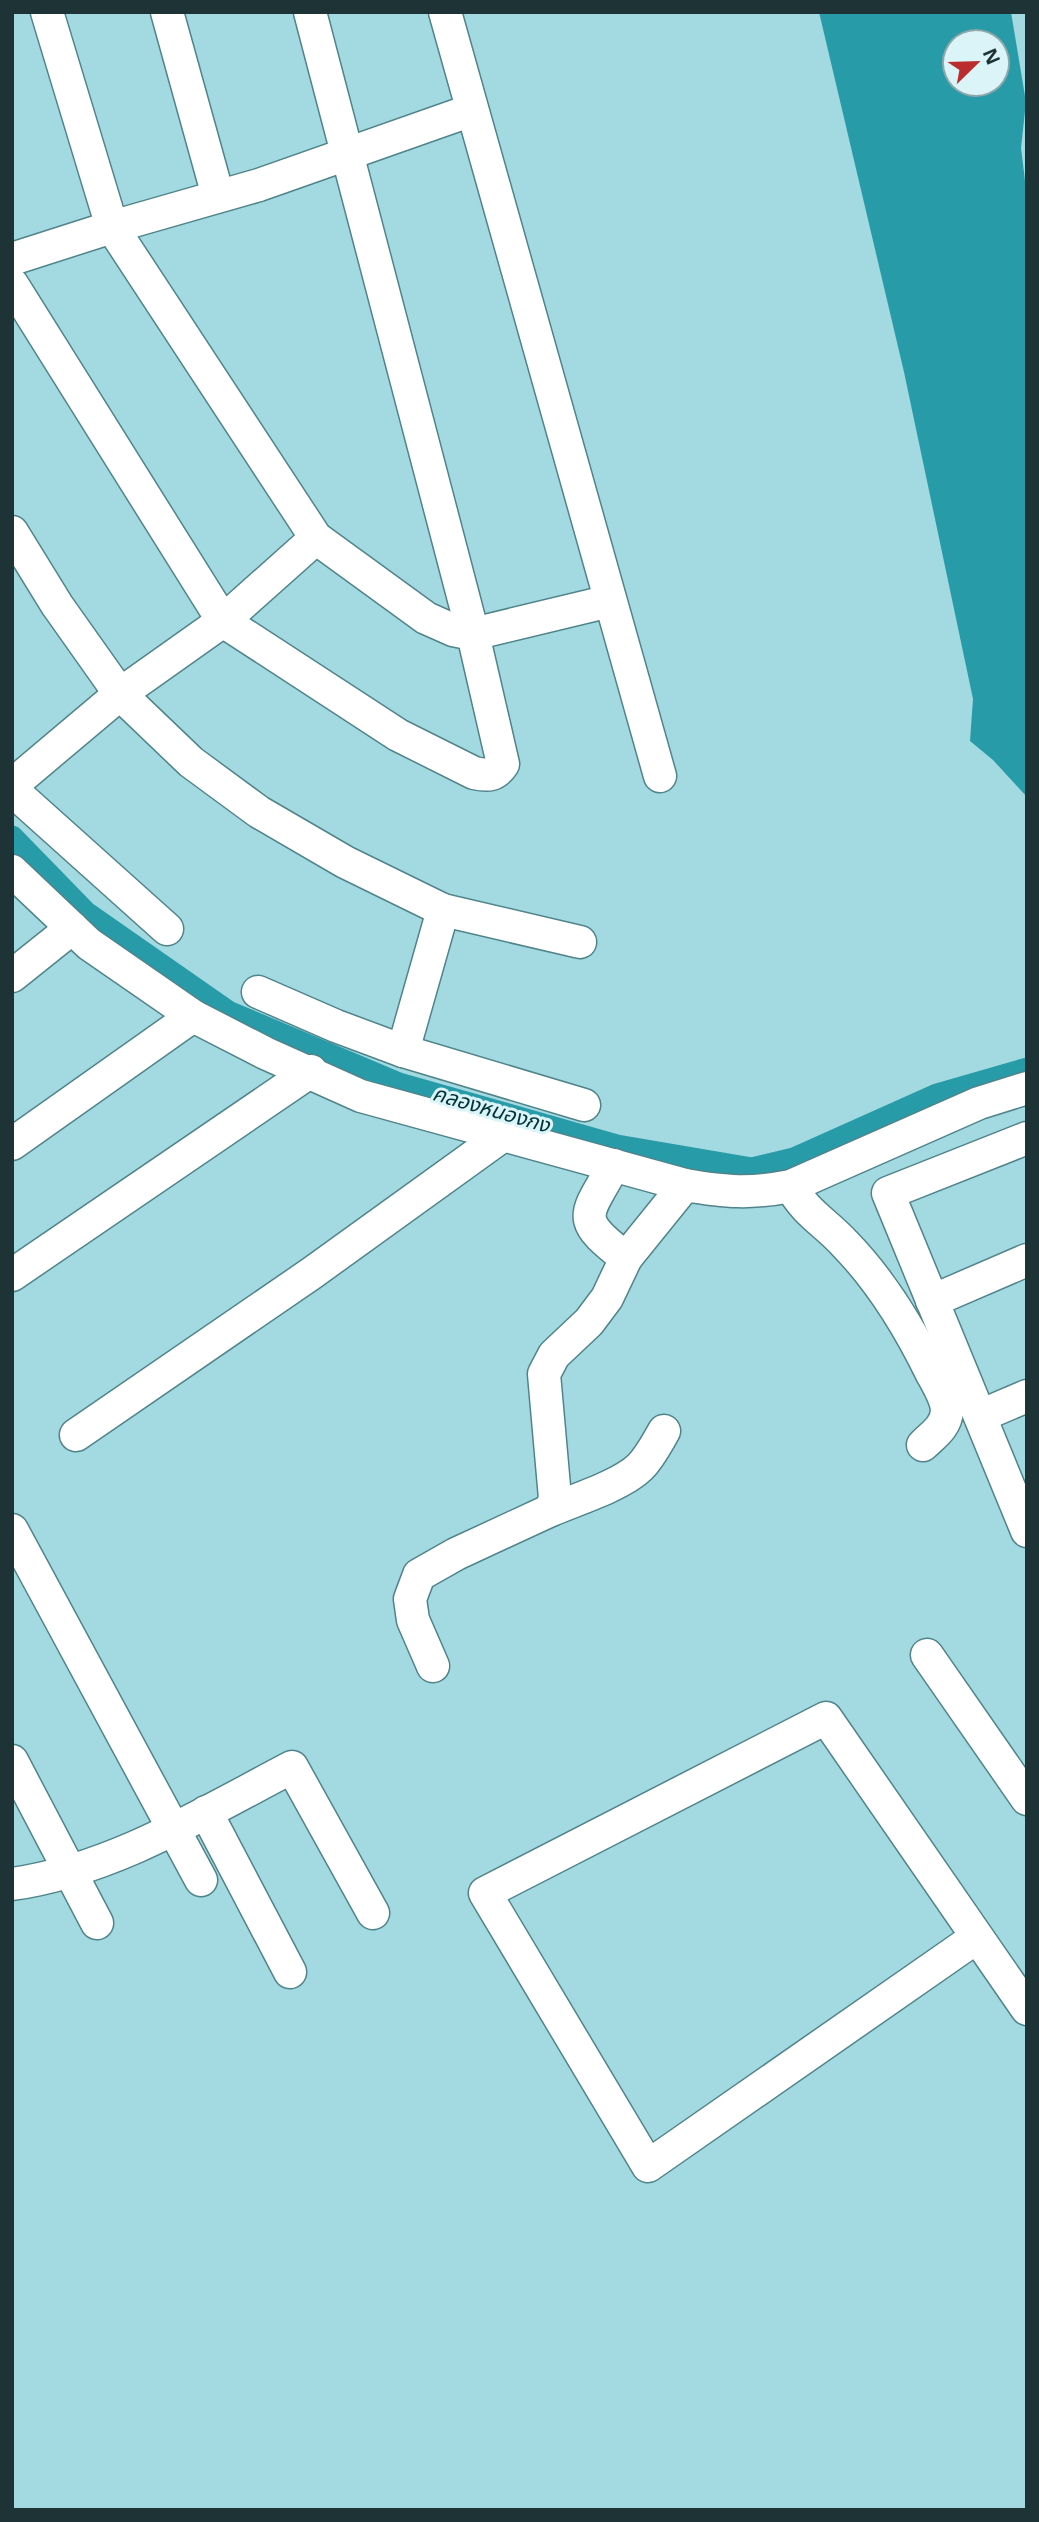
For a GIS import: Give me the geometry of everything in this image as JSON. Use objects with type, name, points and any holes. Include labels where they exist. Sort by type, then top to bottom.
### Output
[{"type":"street","points":[[47,12],[112,227],[316,538],[426,618],[453,630],[473,634],[610,601]]},
{"type":"street","points":[[167,12],[218,196]]},
{"type":"street","points":[[12,284],[223,621],[398,735],[444,760],[487,776],[497,772],[503,764],[473,634],[310,12]]},
{"type":"street","points":[[445,12],[660,776]]},
{"type":"street","points":[[12,259],[259,185],[472,110]]},
{"type":"street","points":[[12,533],[57,605],[120,694],[191,762],[259,812],[345,862],[443,910],[580,942]]},
{"type":"street","points":[[167,929],[12,788],[120,694],[223,621],[316,538]]},
{"type":"street","points":[[12,871],[89,944],[193,1016],[265,1053],[311,1071],[361,1096],[685,1185],[731,1192],[763,1191],[791,1186],[979,1103],[1027,1088]]},
{"type":"street","points":[[403,1051],[443,910]]},
{"type":"street","points":[[12,976],[72,928]]},
{"type":"street","points":[[258,992],[403,1051],[584,1105]]},
{"type":"street","points":[[12,1144],[193,1016]]},
{"type":"street","points":[[12,1276],[311,1071]]},
{"type":"street","points":[[76,1435],[312,1273],[502,1136]]},
{"type":"street","points":[[1027,1138],[888,1193],[1027,1531]]},
{"type":"street","points":[[614,1165],[589,1211],[590,1224],[601,1238],[626,1258]]},
{"type":"street","points":[[551,1510],[555,1498],[544,1374],[554,1354],[589,1322],[607,1298],[626,1258],[685,1185]]},
{"type":"street","points":[[791,1186],[806,1210],[843,1241],[871,1272],[911,1332],[939,1387],[947,1410],[943,1426],[923,1445]]},
{"type":"street","points":[[932,1301],[1027,1260]]},
{"type":"street","points":[[979,1416],[1027,1396]]},
{"type":"street","points":[[433,1666],[413,1620],[410,1599],[419,1574],[456,1554],[610,1485],[638,1469],[664,1431]]},
{"type":"street","points":[[12,1530],[201,1880]]},
{"type":"street","points":[[927,1655],[1027,1799]]},
{"type":"street","points":[[977,1937],[648,2166],[485,1893],[826,1718],[1027,2009]]},
{"type":"street","points":[[12,1761],[97,1923]]},
{"type":"street","points":[[12,1884],[36,1881],[137,1848],[292,1767],[373,1913]]},
{"type":"street","points":[[206,1812],[290,1972]]},
{"type":"water","points":[[819,12],[1011,12],[1026,102],[1021,148],[1027,197],[1027,797],[993,760],[970,741],[973,699],[904,372]]},
{"type":"waterway","name":"คลองหนองกง","points":[[12,837],[86,913],[228,1012],[399,1084],[617,1146],[752,1169],[794,1159],[937,1095],[1027,1069]]}]
